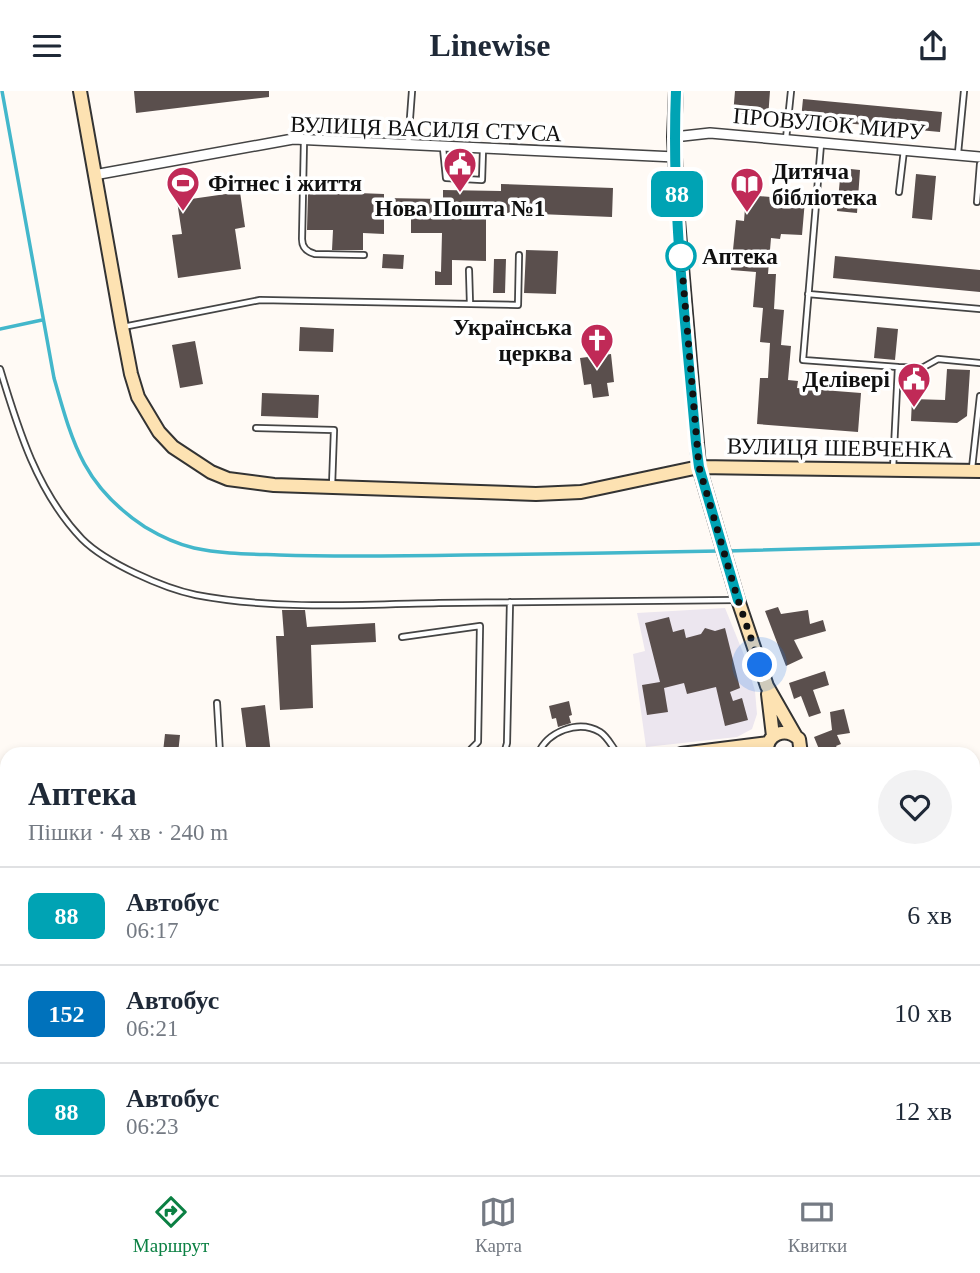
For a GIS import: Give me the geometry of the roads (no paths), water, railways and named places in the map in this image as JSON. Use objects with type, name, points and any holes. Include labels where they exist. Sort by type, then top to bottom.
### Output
[{"type":"street","name":"ВУЛИЦЯ ШЕВЧЕНКА","points":[[80,91],[131,374],[145,413],[159,432],[182,454],[211,472],[228,479],[274,485],[536,494],[581,492],[699,467],[976,471]]},
{"type":"street","points":[[676,91],[674,137],[683,288],[699,467],[738,600],[767,686],[800,747]]},
{"type":"street","name":"ПРОВУЛОК МИРУ","points":[[674,137],[710,133],[980,156]]},
{"type":"street","name":"ВУЛИЦЯ ВАСИЛЯ СТУСА","points":[[94,175],[293,139],[675,157]]},
{"type":"street","points":[[767,686],[769,744]]},
{"type":"street","points":[[742,747],[769,744],[784,732],[795,736]]},
{"type":"lane","points":[[408,145],[412,91]]},
{"type":"lane","points":[[786,140],[791,91]]},
{"type":"lane","points":[[958,154],[964,91]]},
{"type":"lane","points":[[304,139],[303,246],[315,254],[364,255]]},
{"type":"lane","points":[[821,143],[803,360],[922,368],[939,359],[980,363]]},
{"type":"lane","points":[[443,148],[446,178],[482,180],[483,149]]},
{"type":"lane","points":[[899,192],[904,149]]},
{"type":"lane","points":[[977,202],[980,164]]},
{"type":"lane","points":[[122,327],[260,300],[518,305],[519,255]]},
{"type":"lane","points":[[469,270],[470,304]]},
{"type":"lane","points":[[808,294],[980,309]]},
{"type":"lane","points":[[893,469],[898,367]]},
{"type":"lane","points":[[0,369],[37,476],[60,512],[84,541],[149,580],[194,594],[315,605],[738,600]]},
{"type":"lane","points":[[976,471],[980,395]]},
{"type":"lane","points":[[256,428],[334,430],[332,487]]},
{"type":"lane","points":[[506,747],[510,602]]},
{"type":"lane","points":[[402,637],[480,626],[478,742],[473,747]]},
{"type":"lane","points":[[217,703],[220,747]]},
{"type":"lane","points":[[543,747],[556,732],[580,727],[601,733],[612,747]]},
{"type":"waterway","points":[[2,91],[54,378],[68,424],[94,480],[124,512],[145,527],[188,546],[247,554],[372,556],[719,551]]},
{"type":"waterway","points":[[0,329],[42,320]]},
{"type":"waterway","points":[[727,551],[980,544]]},
{"type":"place","name":"Нова Пошта №1","points":[[460,194]]},
{"type":"place","name":"Фітнес і життя","points":[[183,213]]},
{"type":"place","name":"Дитяча бібліотека","points":[[747,214]]},
{"type":"place","name":"Аптека","points":[[681,256]]},
{"type":"place","name":"Українська церква","points":[[597,370]]},
{"type":"place","name":"Делівері","points":[[914,409]]}]
